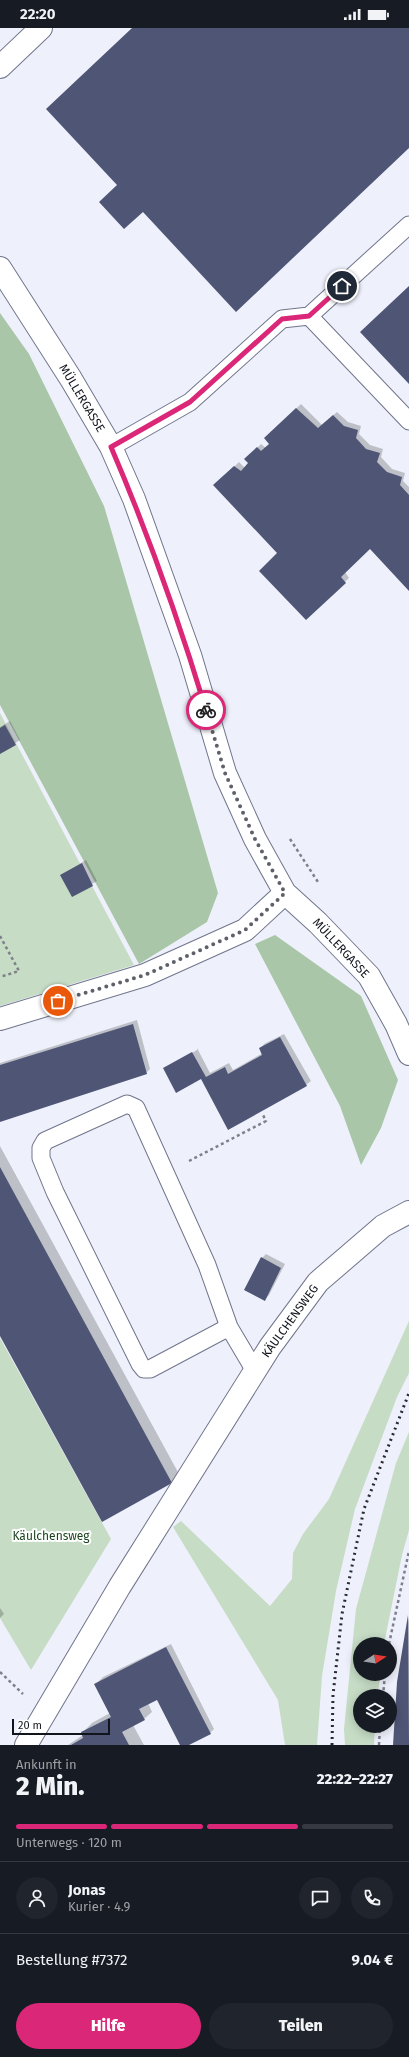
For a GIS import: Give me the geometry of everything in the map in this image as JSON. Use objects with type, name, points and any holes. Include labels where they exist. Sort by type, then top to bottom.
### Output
[{"type":"street","points":[[0,67],[41,28]]},
{"type":"street","name":"MÜLLERGASSE","points":[[0,268],[71,379],[111,447],[134,499],[190,655],[225,773],[255,839],[285,893],[318,923],[369,976],[396,1024],[409,1054]]},
{"type":"street","points":[[0,1019],[145,975],[245,930],[285,893]]},
{"type":"street","name":"KÄULCHENSWEG","points":[[26,1745],[120,1586],[270,1347],[318,1282],[383,1226],[409,1212]]},
{"type":"lane","points":[[111,447],[190,402],[282,319],[309,316],[409,225]]},
{"type":"lane","points":[[309,316],[409,422]]},
{"type":"lane","points":[[229,1327],[150,1369],[144,1369],[140,1364],[56,1192],[41,1158],[41,1148],[45,1141],[127,1104],[136,1108],[207,1265],[229,1327],[255,1371]]},
{"type":"path","points":[[287,834],[321,887]]},
{"type":"path","points":[[0,936],[19,971],[0,977]]},
{"type":"path","points":[[165,1173],[266,1121],[263,1115]]},
{"type":"path","points":[[391,1637],[409,1551]]},
{"type":"path","points":[[379,1745],[380,1733]]},
{"type":"green space","points":[[0,313],[29,354],[104,506],[218,893],[207,922],[139,964],[0,705]]},
{"type":"green space","points":[[0,713],[134,965],[0,1006]]},
{"type":"green space","points":[[275,935],[361,996],[398,1080],[381,1128],[361,1165],[340,1106],[255,944]]},
{"type":"green space","points":[[409,1321],[409,1373],[397,1397],[355,1509],[336,1591],[322,1676],[317,1745],[285,1745],[278,1700],[173,1527],[181,1521],[270,1606],[292,1579],[293,1553],[303,1534],[329,1499]]},
{"type":"green space","name":"Käulchensweg","points":[[0,1338],[111,1539],[31,1670],[0,1618]]},
{"type":"green space","points":[[409,1432],[409,1530],[402,1555],[385,1637],[353,1637],[356,1609],[396,1463]]},
{"type":"green space","points":[[353,1639],[353,1681],[379,1681],[379,1689],[353,1689],[353,1733],[375,1733],[374,1745],[345,1745],[344,1729]]},
{"type":"building","points":[[132,28],[409,28],[409,148],[236,312],[143,212],[124,229],[99,202],[117,185],[46,109]]},
{"type":"building","points":[[409,286],[409,384],[360,332]]},
{"type":"building","points":[[296,408],[318,428],[333,415],[344,426],[358,430],[356,438],[366,449],[380,453],[377,462],[387,472],[402,477],[400,485],[409,495],[409,591],[370,549],[341,577],[346,583],[306,620],[259,571],[277,553],[213,485],[234,466],[241,471],[248,463],[244,459],[257,447],[261,451],[269,444],[264,438]]},
{"type":"building","points":[[5,725],[16,745],[0,754],[0,728]]},
{"type":"building","points":[[82,863],[93,886],[72,897],[60,875]]},
{"type":"building","points":[[133,1024],[147,1074],[0,1122],[0,1065]]},
{"type":"building","points":[[280,1037],[307,1086],[228,1130],[201,1079],[176,1093],[163,1068],[192,1052],[206,1077],[225,1067],[228,1074],[262,1055],[259,1048]]},
{"type":"building","points":[[0,1167],[172,1483],[102,1522],[0,1336]]},
{"type":"building","points":[[261,1257],[281,1268],[265,1301],[244,1290]]},
{"type":"building","points":[[408,1615],[409,1745],[393,1745],[394,1733],[397,1733],[397,1682]]},
{"type":"building","points":[[166,1647],[211,1734],[189,1745],[180,1745],[157,1700],[139,1709],[145,1720],[122,1732],[129,1745],[71,1745],[83,1738],[81,1732],[111,1717],[94,1684]]},
{"type":"railway","points":[[332,1745],[333,1695],[342,1614],[364,1509],[409,1393]]},
{"type":"way so far","points":[[58,1001],[145,975],[245,930],[285,893],[255,839],[225,773],[206,710]]},
{"type":"route","points":[[206,710],[190,655],[134,499],[111,447],[190,402],[282,319],[309,316],[342,286]]}]
